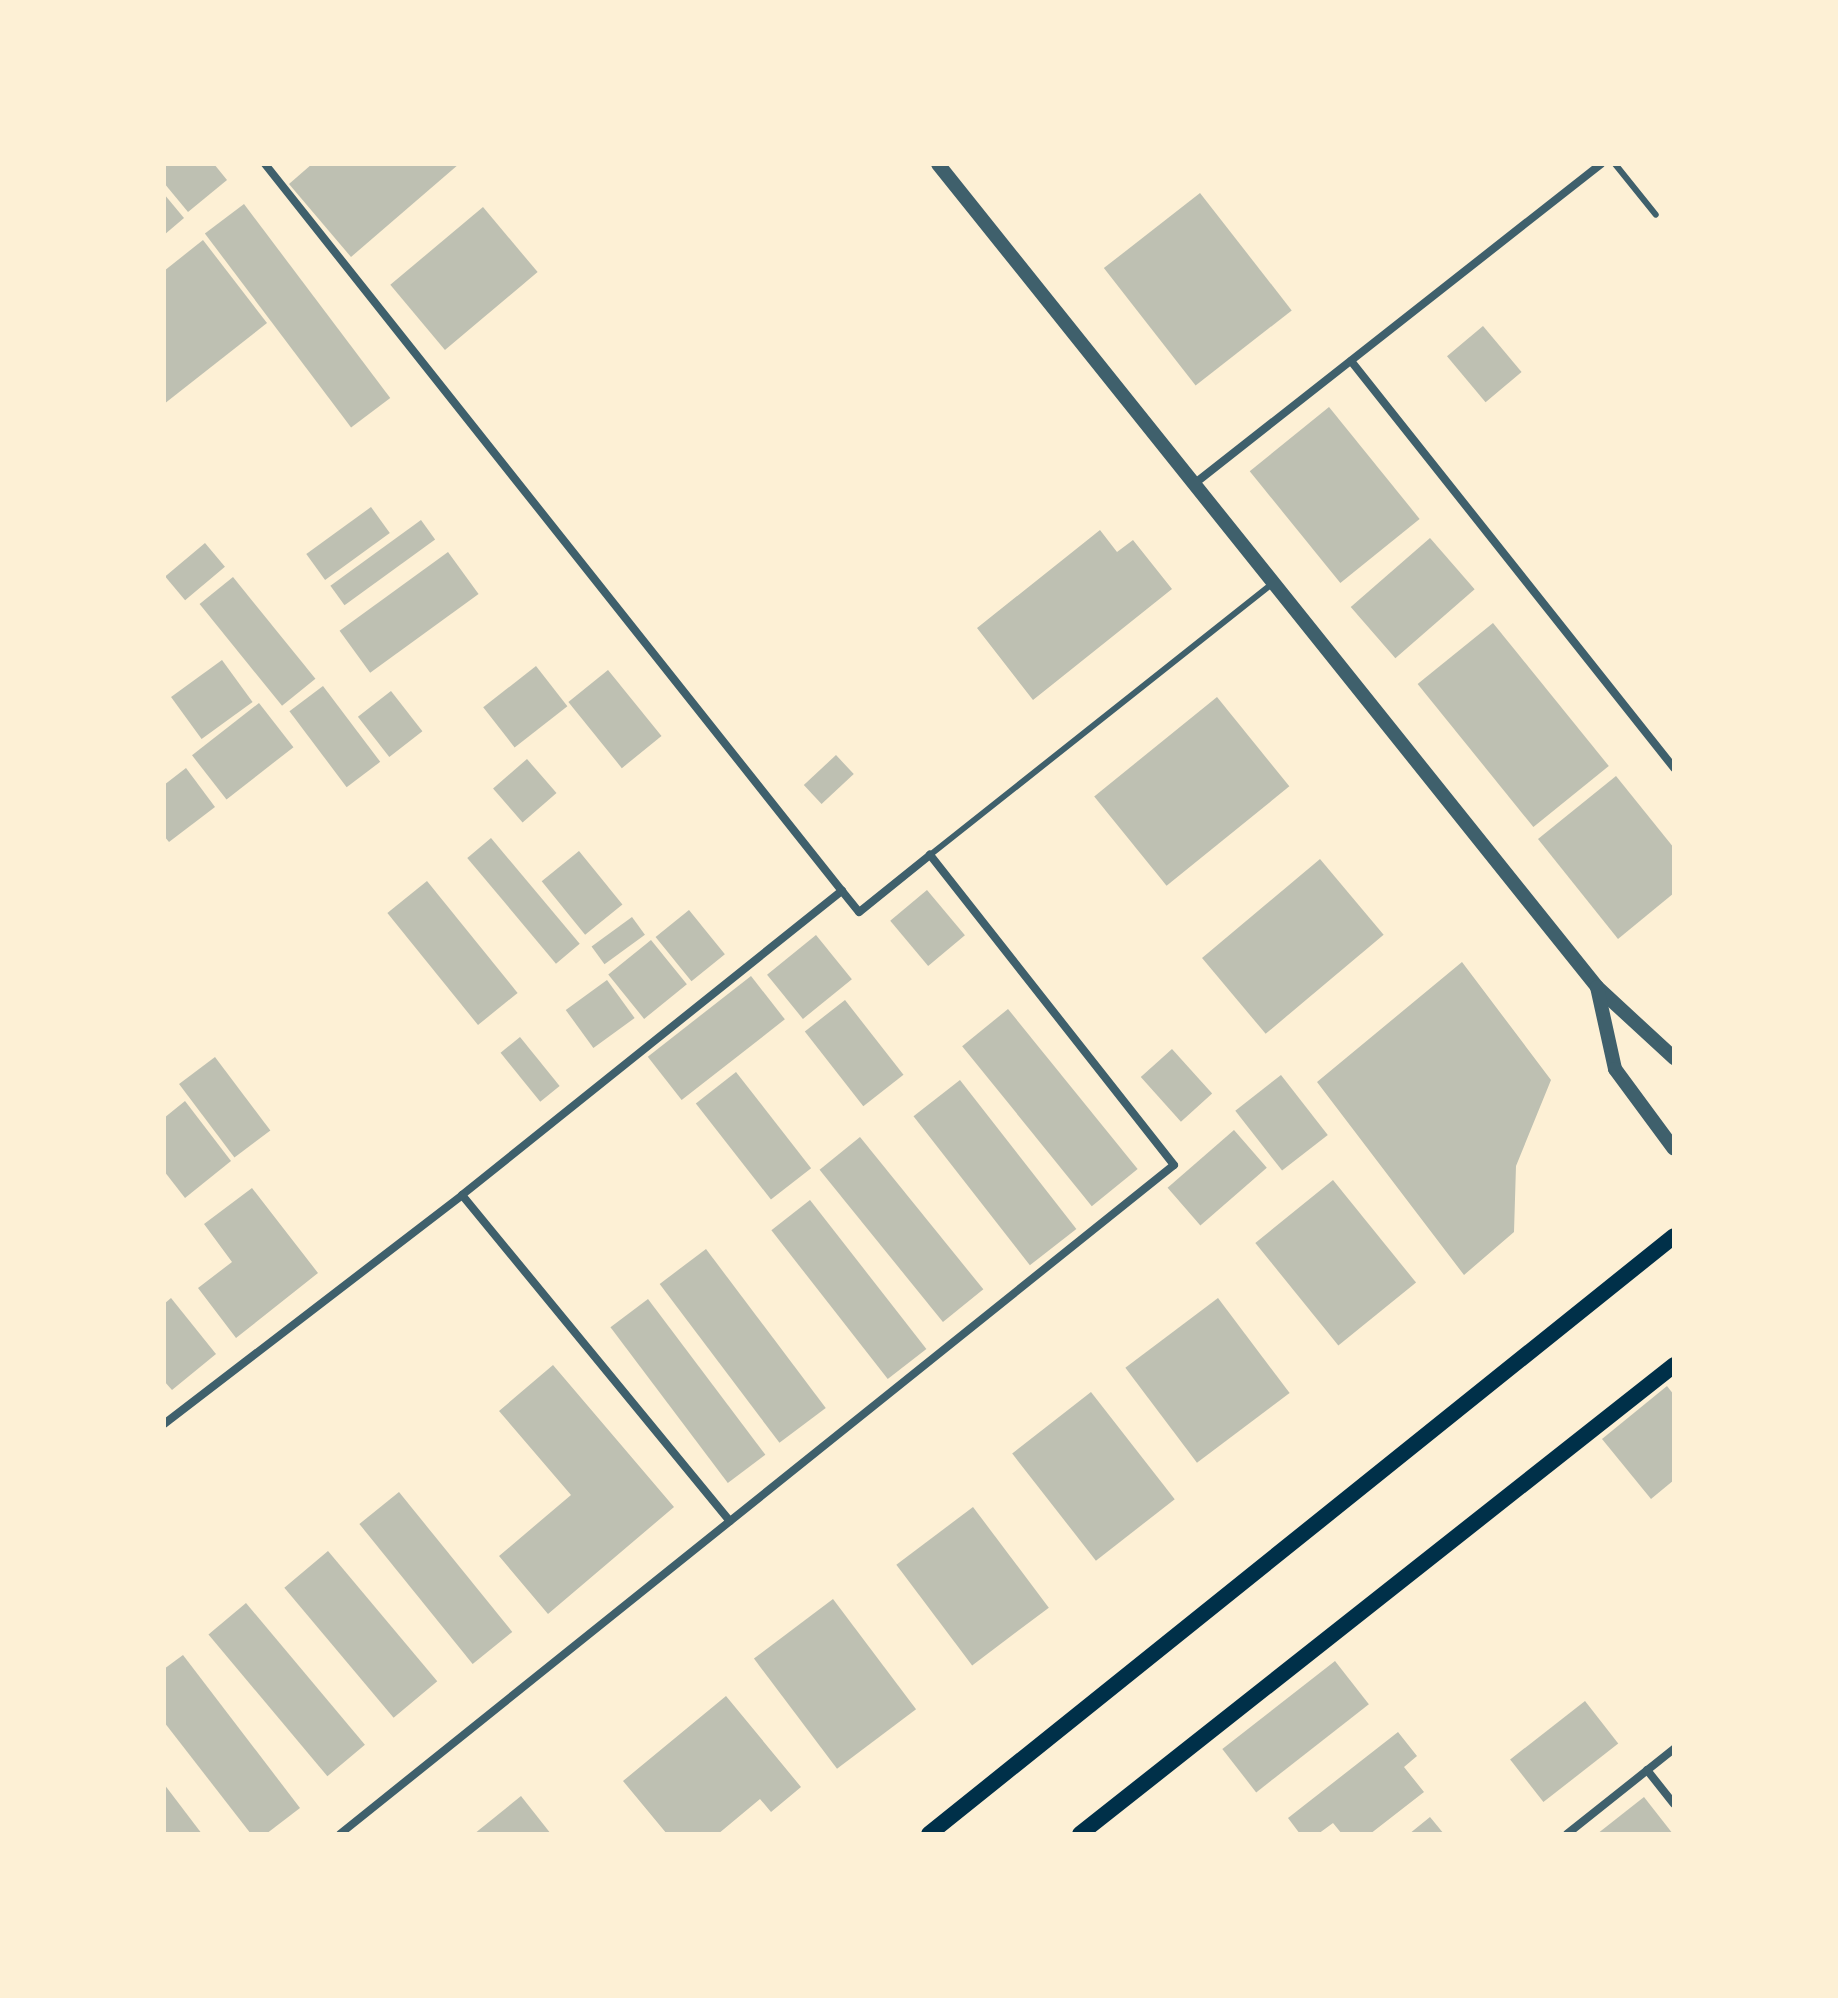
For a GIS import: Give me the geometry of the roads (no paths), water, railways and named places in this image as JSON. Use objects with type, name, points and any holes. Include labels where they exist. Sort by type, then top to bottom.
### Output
[{"type":"main road","points":[[929,1834],[1674,1236]]},
{"type":"main road","points":[[1080,1834],[1674,1365]]},
{"type":"street","points":[[265,164],[859,912],[930,855],[1174,1165],[340,1834]]},
{"type":"street","points":[[938,164],[1597,987],[1674,1058]]},
{"type":"street","points":[[1194,484],[1601,164]]},
{"type":"street","points":[[1351,361],[1674,768]]},
{"type":"street","points":[[164,1424],[462,1195],[842,891]]},
{"type":"street","points":[[1597,987],[1615,1069],[1674,1149]]},
{"type":"street","points":[[462,1195],[730,1521]]},
{"type":"street","points":[[1567,1834],[1674,1749]]},
{"type":"street","points":[[1647,1770],[1674,1804]]},
{"type":"lane","points":[[1615,164],[1656,215]]},
{"type":"lane","points":[[930,855],[1272,584]]}]
